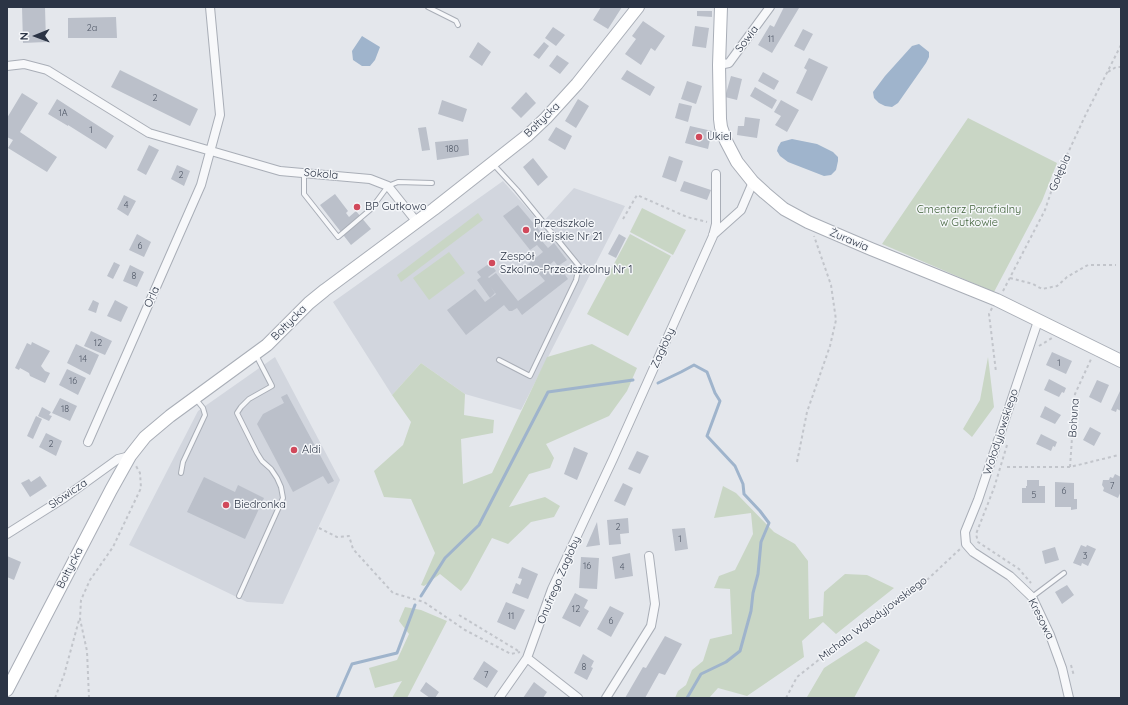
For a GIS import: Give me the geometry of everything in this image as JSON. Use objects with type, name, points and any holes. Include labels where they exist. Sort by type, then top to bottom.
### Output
[{"type":"main road","name":"Bałtycka","points":[[7,690],[107,497],[130,456],[153,429],[267,345],[309,303],[325,290],[528,135],[551,113],[577,84],[638,7]]},
{"type":"main road","name":"Żurawia","points":[[721,7],[719,66],[720,118],[724,135],[732,154],[753,182],[784,209],[814,225],[871,250],[997,300],[1121,362]]},
{"type":"street","points":[[210,7],[220,115],[210,150]]},
{"type":"street","name":"Sowia","points":[[719,66],[729,63],[770,7]]},
{"type":"street","name":"Sokola","points":[[7,66],[24,64],[47,70],[149,133],[280,171],[370,179],[388,186]]},
{"type":"street","name":"Orla","points":[[88,442],[201,185],[210,150]]},
{"type":"street","name":"Zagłoby","points":[[613,460],[713,236],[716,224],[716,174]]},
{"type":"street","name":"Zagłoby","points":[[713,236],[741,210],[753,182]]},
{"type":"street","points":[[388,186],[416,222]]},
{"type":"street","name":"Wołodyjowskiego","points":[[966,544],[965,532],[978,500],[1031,338],[1038,321]]},
{"type":"street","name":"Słowicza","points":[[7,534],[64,498],[118,459],[130,456]]},
{"type":"street","name":"Onufrego Zagłoby","points":[[499,698],[527,658],[552,589],[613,460]]},
{"type":"street","name":"Kresowa","points":[[966,544],[972,552],[1010,576],[1032,597],[1050,635],[1062,668],[1069,698]]},
{"type":"street","points":[[606,698],[651,626],[655,604],[649,556]]},
{"type":"street","points":[[527,658],[578,698]]},
{"type":"lane","points":[[428,7],[456,21],[458,24]]},
{"type":"lane","points":[[492,163],[517,190],[579,266],[576,280],[530,376],[499,360]]},
{"type":"lane","points":[[304,173],[304,194],[338,237],[371,209],[388,186],[398,182],[432,183]]},
{"type":"lane","points":[[239,596],[283,498],[281,486],[277,478],[257,453],[237,413],[249,399],[272,386],[255,354]]},
{"type":"lane","points":[[181,473],[183,462],[205,415],[203,408],[195,398]]},
{"type":"lane","points":[[1032,597],[1064,573]]},
{"type":"path","name":"Gołębia","points":[[997,300],[1002,294],[1045,210],[1054,183],[1086,114],[1121,45]]},
{"type":"path","points":[[1108,72],[1116,67],[1121,67]]},
{"type":"path","points":[[623,219],[636,195],[687,217],[716,224]]},
{"type":"path","points":[[798,462],[806,412],[830,346],[836,320],[831,285],[814,238],[814,225]]},
{"type":"path","points":[[1010,278],[1032,284],[1042,289],[1057,286],[1066,277],[1088,265],[1116,265]]},
{"type":"path","points":[[996,372],[989,314],[997,300]]},
{"type":"path","points":[[1037,352],[1040,345],[1054,337],[1057,330]]},
{"type":"path","name":"Bohuna","points":[[1070,467],[1075,394],[1095,349]]},
{"type":"path","points":[[1007,445],[994,488],[976,534],[978,542],[1020,569],[1039,592]]},
{"type":"path","points":[[1007,467],[1070,467],[1118,455]]},
{"type":"path","points":[[55,698],[64,675],[80,619],[81,600],[90,580],[112,547],[141,488],[140,473],[130,456]]},
{"type":"path","points":[[318,528],[337,537],[349,536],[354,549],[393,593],[424,602],[465,630],[511,654],[520,652]]},
{"type":"path","name":"Michała Wołodyjowskiego","points":[[786,698],[798,677],[873,616],[928,579],[966,544]]},
{"type":"path","points":[[459,615],[520,652],[527,658]]},
{"type":"path","points":[[80,619],[86,650],[89,698]]},
{"type":"path","points":[[1069,660],[1075,683]]},
{"type":"shaded area","name":"Zespół Szkolno-Przedszkolny Nr 1","points":[[503,181],[541,224],[574,188],[625,206],[521,410],[465,394],[421,363],[392,395],[333,302]]},
{"type":"shaded area","points":[[275,357],[340,480],[283,604],[247,602],[129,545],[198,411]]},
{"type":"green space","name":"Cmentarz Parafialny w Gutkowie","points":[[968,118],[1057,163],[1042,201],[994,292],[882,244]]},
{"type":"green space","points":[[642,208],[686,230],[673,255],[630,232]]},
{"type":"green space","points":[[478,213],[483,220],[401,282],[397,275]]},
{"type":"green space","points":[[630,234],[671,256],[628,336],[587,314]]},
{"type":"green space","points":[[449,252],[465,273],[429,300],[413,278]]},
{"type":"green space","points":[[592,344],[637,368],[627,391],[609,416],[546,444],[554,458],[550,468],[529,474],[509,507],[545,497],[560,506],[554,517],[531,522],[508,544],[492,538],[468,582],[461,591],[440,574],[424,586],[421,585],[435,553],[411,499],[384,497],[374,471],[403,445],[411,422],[392,395],[421,363],[465,394],[464,415],[494,420],[493,433],[461,439],[463,484],[492,473],[547,357]]},
{"type":"green space","points":[[988,357],[994,407],[972,437],[963,429],[980,400]]},
{"type":"green space","points":[[723,486],[736,493],[774,532],[795,544],[808,561],[809,619],[823,616],[824,592],[845,574],[867,575],[894,588],[836,634],[823,622],[802,641],[804,657],[747,696],[718,688],[709,698],[675,698],[678,691],[686,685],[692,670],[703,661],[710,639],[732,634],[730,589],[714,588],[719,576],[735,570],[753,534],[751,513],[714,518]]},
{"type":"green space","points":[[405,607],[421,610],[447,621],[407,698],[392,698],[402,681],[375,688],[369,668],[397,660],[409,634],[399,621]]},
{"type":"green space","points":[[866,641],[880,650],[854,698],[807,697],[824,668]]},
{"type":"water","points":[[362,36],[380,47],[375,60],[370,66],[362,66],[353,60],[352,51]]},
{"type":"water","points":[[919,44],[929,52],[929,57],[926,63],[898,103],[892,107],[879,103],[874,98],[873,92],[912,46]]},
{"type":"water","points":[[792,139],[817,144],[833,152],[838,157],[836,170],[831,175],[824,176],[788,162],[780,156],[777,151],[781,142]]},
{"type":"building","points":[[22,7],[45,7],[46,42],[23,43]]},
{"type":"building","points":[[601,7],[622,7],[608,29],[593,20]]},
{"type":"building","points":[[784,7],[799,8],[772,53],[758,45],[770,25],[774,27]]},
{"type":"building","points":[[697,11],[712,11],[712,17],[697,16]]},
{"type":"building","points":[[116,17],[117,38],[68,38],[68,18]]},
{"type":"building","points":[[643,21],[665,36],[655,51],[651,48],[641,65],[625,54],[636,39],[632,36]]},
{"type":"building","points":[[695,26],[709,28],[706,48],[692,46]]},
{"type":"building","points":[[553,27],[565,35],[556,46],[545,38]]},
{"type":"building","points":[[803,29],[813,34],[804,51],[794,46]]},
{"type":"building","points":[[478,42],[491,52],[482,66],[469,57]]},
{"type":"building","points":[[544,42],[549,46],[539,59],[533,55]]},
{"type":"building","points":[[557,55],[569,63],[560,74],[549,66]]},
{"type":"building","points":[[809,58],[828,67],[812,101],[796,93],[807,70],[804,68]]},
{"type":"building","points":[[120,70],[198,109],[190,126],[111,87]]},
{"type":"building","points":[[627,70],[655,87],[650,96],[621,79]]},
{"type":"building","points":[[763,72],[779,81],[774,90],[758,81]]},
{"type":"building","points":[[731,76],[742,79],[737,100],[725,97]]},
{"type":"building","points":[[687,81],[702,86],[696,104],[681,99]]},
{"type":"building","points":[[755,87],[777,100],[772,109],[750,96]]},
{"type":"building","points":[[526,92],[536,103],[521,118],[511,108]]},
{"type":"building","points":[[22,93],[38,103],[20,132],[57,157],[47,172],[8,148],[13,140],[7,137],[7,118]]},
{"type":"building","points":[[57,99],[114,136],[106,149],[48,114]]},
{"type":"building","points":[[578,99],[589,106],[576,128],[565,121]]},
{"type":"building","points":[[442,100],[467,109],[463,122],[438,114]]},
{"type":"building","points":[[781,100],[799,110],[787,132],[775,125],[781,116],[774,112]]},
{"type":"building","points":[[679,103],[692,106],[688,122],[675,118]]},
{"type":"building","points":[[745,117],[760,119],[757,138],[737,135],[738,126],[744,126]]},
{"type":"building","name":"Ukiel","points":[[690,126],[712,131],[708,149],[685,143]]},
{"type":"building","points":[[426,127],[430,150],[422,151],[418,128]]},
{"type":"building","points":[[556,127],[572,136],[565,150],[548,140]]},
{"type":"building","points":[[468,139],[469,155],[437,160],[435,142]]},
{"type":"building","points":[[149,145],[159,150],[146,175],[137,170]]},
{"type":"building","points":[[669,156],[683,161],[676,182],[662,177]]},
{"type":"building","points":[[533,158],[548,177],[538,186],[523,167]]},
{"type":"building","points":[[177,165],[190,171],[184,186],[171,179]]},
{"type":"building","points":[[684,181],[711,190],[707,200],[680,191]]},
{"type":"building","points":[[335,194],[348,211],[346,213],[349,217],[356,211],[371,229],[351,245],[320,205]]},
{"type":"building","points":[[124,195],[136,201],[128,216],[117,209]]},
{"type":"building","points":[[518,205],[545,237],[541,240],[548,248],[554,243],[567,260],[558,266],[554,261],[546,268],[552,276],[561,269],[568,279],[522,315],[517,308],[509,311],[504,305],[466,335],[447,310],[475,289],[485,302],[496,294],[490,286],[495,293],[490,298],[477,280],[481,277],[477,272],[490,263],[496,271],[488,277],[489,278],[496,273],[518,301],[545,281],[539,274],[537,275],[528,264],[543,252],[537,245],[530,250],[503,216]]},
{"type":"building","points":[[137,234],[151,242],[144,257],[129,250]]},
{"type":"building","points":[[619,234],[626,238],[616,258],[608,254]]},
{"type":"building","points":[[114,262],[120,265],[113,279],[107,276]]},
{"type":"building","points":[[130,265],[144,272],[137,287],[123,281]]},
{"type":"building","points":[[93,300],[99,303],[96,313],[88,310]]},
{"type":"building","points":[[115,300],[128,307],[121,322],[107,316]]},
{"type":"building","points":[[91,331],[112,341],[105,355],[84,346]]},
{"type":"building","points":[[32,342],[50,351],[41,366],[45,371],[50,373],[45,383],[30,376],[29,373],[20,368],[19,370],[15,368],[27,343],[31,345]]},
{"type":"building","points":[[76,344],[99,355],[90,375],[67,363]]},
{"type":"building","points":[[1052,352],[1072,361],[1066,374],[1046,365]]},
{"type":"building","points":[[67,369],[86,378],[78,395],[59,385]]},
{"type":"building","points":[[1049,379],[1066,388],[1064,393],[1062,392],[1059,397],[1044,390]]},
{"type":"building","points":[[1097,380],[1109,385],[1101,403],[1089,397]]},
{"type":"building","points":[[1120,391],[1121,411],[1117,409],[1116,412],[1111,410]]},
{"type":"building","name":"Aldi","points":[[287,394],[334,481],[328,484],[323,476],[293,492],[257,424],[263,414],[284,403],[281,397]]},
{"type":"building","points":[[60,398],[77,406],[70,421],[52,413]]},
{"type":"building","points":[[1045,406],[1061,415],[1055,424],[1040,417]]},
{"type":"building","points":[[42,407],[51,412],[49,415],[52,416],[49,421],[38,416]]},
{"type":"building","points":[[36,416],[42,419],[33,439],[27,436]]},
{"type":"building","points":[[1090,427],[1101,433],[1094,446],[1083,440]]},
{"type":"building","points":[[46,433],[62,441],[56,456],[39,447]]},
{"type":"building","points":[[1041,434],[1057,442],[1051,451],[1036,444]]},
{"type":"building","points":[[574,447],[588,453],[577,480],[564,474]]},
{"type":"building","points":[[637,451],[649,456],[640,474],[628,469]]},
{"type":"building","points":[[1115,474],[1121,477],[1121,491],[1118,498],[1103,491],[1104,488],[1102,485],[1103,480],[1109,480],[1110,477],[1113,478]]},
{"type":"building","points":[[40,476],[47,486],[30,497],[21,483],[29,479],[31,482]]},
{"type":"building","name":"Biedronka","points":[[204,477],[235,492],[238,485],[264,498],[245,539],[187,512]]},
{"type":"building","points":[[1027,480],[1039,480],[1039,486],[1045,486],[1045,503],[1022,503],[1022,488],[1026,488]]},
{"type":"building","points":[[1055,482],[1074,483],[1074,499],[1077,499],[1077,509],[1071,510],[1071,507],[1055,507]]},
{"type":"building","points":[[623,483],[633,488],[625,506],[614,501]]},
{"type":"building","points":[[628,518],[629,533],[620,534],[621,544],[609,545],[607,520]]},
{"type":"building","points":[[597,522],[600,545],[586,547]]},
{"type":"building","points":[[685,528],[688,549],[675,551],[672,529]]},
{"type":"building","points":[[1081,545],[1086,547],[1087,545],[1096,549],[1088,566],[1082,563],[1081,566],[1073,563]]},
{"type":"building","points":[[1055,547],[1059,560],[1045,564],[1042,551]]},
{"type":"building","points":[[630,553],[633,576],[615,579],[612,557]]},
{"type":"building","points":[[7,556],[21,562],[14,580],[7,577]]},
{"type":"building","points":[[581,557],[599,558],[597,589],[579,588]]},
{"type":"building","points":[[522,567],[538,574],[528,599],[512,593],[516,583],[520,585],[522,579],[518,578]]},
{"type":"building","points":[[1067,585],[1074,595],[1062,604],[1055,592]]},
{"type":"building","points":[[575,593],[588,600],[584,608],[589,611],[580,627],[562,618]]},
{"type":"building","points":[[506,602],[525,610],[515,630],[497,622]]},
{"type":"building","points":[[610,606],[624,613],[611,637],[597,629]]},
{"type":"building","points":[[665,636],[682,644],[665,675],[659,673],[645,698],[625,698],[643,667],[646,668]]},
{"type":"building","points":[[583,654],[594,661],[591,667],[593,668],[587,680],[574,673]]},
{"type":"building","points":[[484,661],[498,671],[487,688],[473,679]]},
{"type":"building","points":[[426,682],[439,692],[435,698],[430,698],[420,691]]},
{"type":"building","points":[[534,682],[547,692],[543,698],[523,698]]},
{"type":"waterway","points":[[658,383],[694,365],[707,372],[715,393],[720,401],[707,436],[735,466],[743,484],[744,494],[769,523],[761,542],[758,574],[753,593],[751,611],[740,651],[726,662],[701,674],[687,698]]},
{"type":"waterway","points":[[421,596],[445,558],[479,525],[548,392],[633,380]]},
{"type":"waterway","points":[[337,698],[352,664],[397,653],[415,605]]},
{"type":"place","name":"Ukiel","points":[[699,137]]},
{"type":"place","name":"BP Gutkowo","points":[[357,207]]},
{"type":"place","name":"Przedszkole Miejskie Nr 21","points":[[526,230]]},
{"type":"place","name":"Zespół Szkolno-Przedszkolny Nr 1","points":[[492,263]]},
{"type":"place","name":"Aldi","points":[[294,450]]},
{"type":"place","name":"Biedronka","points":[[226,505]]}]
